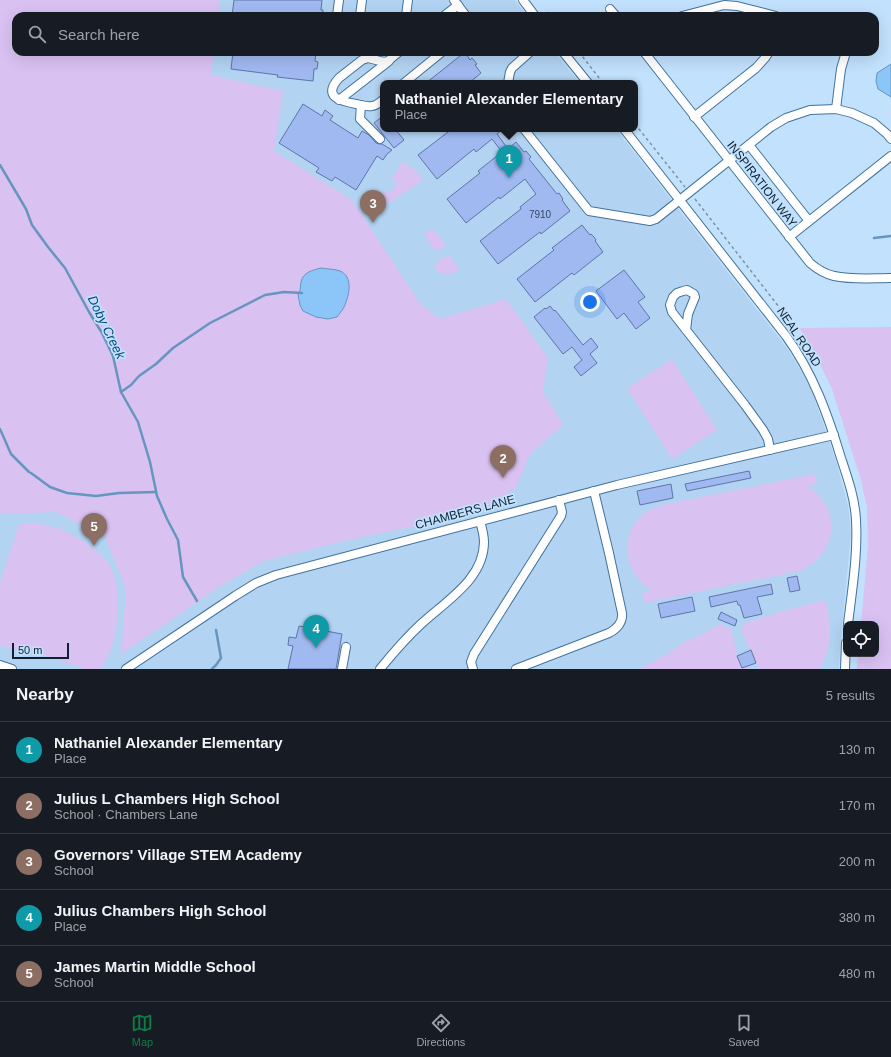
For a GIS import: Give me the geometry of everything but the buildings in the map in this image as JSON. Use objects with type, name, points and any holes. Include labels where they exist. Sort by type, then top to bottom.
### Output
[{"type":"street","points":[[338,12],[339,0]]},
{"type":"street","points":[[360,12],[362,0]]},
{"type":"street","points":[[406,12],[408,0]]},
{"type":"street","points":[[523,0],[532,12]]},
{"type":"street","points":[[447,12],[456,2],[463,12]]},
{"type":"street","points":[[697,12],[724,5],[737,6],[760,12]]},
{"type":"street","points":[[339,100],[395,56]]},
{"type":"street","points":[[408,80],[437,56]]},
{"type":"street","points":[[509,80],[512,68],[526,56]]},
{"type":"street","points":[[567,56],[586,80]]},
{"type":"street","name":"INSPIRATION WAY","points":[[647,56],[810,263],[821,271],[833,276],[847,278],[891,278]]},
{"type":"street","points":[[694,116],[756,68],[766,56]]},
{"type":"street","points":[[836,109],[841,69],[845,56]]},
{"type":"street","points":[[380,102],[372,106],[344,102],[335,96],[332,90],[334,84],[339,78],[362,60],[368,58],[381,62],[391,59]]},
{"type":"street","points":[[361,105],[360,119],[380,139]]},
{"type":"street","points":[[526,132],[589,211],[650,221],[656,219],[771,127],[786,118],[810,110],[836,109],[852,113],[874,123],[891,139]]},
{"type":"street","name":"NEAL ROAD","points":[[626,132],[792,344],[816,386],[834,435],[851,489],[856,519],[856,554],[848,621]]},
{"type":"street","points":[[749,145],[809,221]]},
{"type":"street","points":[[789,237],[891,156]]},
{"type":"street","points":[[686,330],[763,430],[768,439],[770,450]]},
{"type":"street","name":"CHAMBERS LANE","points":[[126,669],[256,583],[299,568],[594,491],[834,435]]},
{"type":"street","points":[[516,669],[609,634],[615,630],[621,622],[622,613],[594,491]]},
{"type":"street","points":[[473,669],[472,662],[474,654],[561,516],[562,512],[559,500]]},
{"type":"street","points":[[380,669],[398,646],[452,597],[473,575],[479,565],[484,547],[484,537],[480,521]]},
{"type":"street","points":[[342,669],[346,648]]},
{"type":"street","points":[[845,657],[845,669]]},
{"type":"street","points":[[0,665],[12,669]]},
{"type":"path","points":[[582,56],[601,80]]},
{"type":"path","points":[[638,128],[682,183]]},
{"type":"path","points":[[697,202],[793,325]]},
{"type":"shaded area","points":[[0,0],[515,0],[524,12],[12,12],[12,56],[558,56],[578,80],[380,80],[380,132],[618,132],[787,348],[804,376],[814,397],[836,461],[848,506],[851,534],[839,669],[0,669]]},
{"type":"shaded area","points":[[0,0],[220,0],[218,12],[12,12],[12,56],[213,56],[211,75],[283,91],[274,151],[352,200],[420,303],[440,319],[506,299],[548,358],[543,391],[563,425],[530,454],[515,489],[475,514],[348,540],[263,561],[216,589],[121,654],[126,590],[105,536],[55,512],[0,514]]},
{"type":"shaded area","points":[[891,64],[891,97],[878,89],[876,81],[877,73]]},
{"type":"shaded area","points":[[402,162],[417,171],[423,180],[373,213],[372,211],[385,190],[390,193],[397,183],[392,179]]},
{"type":"shaded area","points":[[430,229],[437,233],[441,238],[445,245],[444,248],[437,250],[432,248],[425,235]]},
{"type":"shaded area","points":[[449,255],[459,269],[454,273],[449,274],[438,272],[435,268],[437,263],[443,257],[444,258]]},
{"type":"shaded area","points":[[321,268],[340,271],[349,282],[349,292],[346,303],[337,317],[328,319],[316,317],[303,311],[300,305],[298,295],[302,279],[309,272]]},
{"type":"shaded area","points":[[891,327],[891,669],[857,669],[858,657],[879,657],[879,621],[861,621],[868,545],[867,507],[860,477],[832,389],[815,354],[799,328]]},
{"type":"shaded area","points":[[672,359],[717,430],[672,459],[627,388]]},
{"type":"shaded area","points":[[815,474],[817,484],[807,486],[819,495],[826,506],[831,519],[831,531],[828,543],[822,554],[812,564],[799,571],[644,603],[642,593],[652,591],[640,581],[632,569],[628,557],[628,544],[631,531],[638,520],[648,511],[662,505]]},
{"type":"shaded area","points":[[33,523],[57,528],[74,536],[97,551],[112,569],[117,592],[116,629],[111,650],[100,669],[85,669],[20,648],[18,651],[0,645],[0,583],[19,524]]},
{"type":"shaded area","points":[[825,600],[829,618],[830,635],[827,652],[820,669],[759,669],[741,630],[744,623]]},
{"type":"shaded area","points":[[720,624],[731,629],[737,655],[742,668],[748,666],[748,669],[640,669],[677,648],[683,642],[697,637]]},
{"type":"waterway","name":"Doby Creek","points":[[0,165],[26,209],[32,225],[65,268],[102,333],[113,356],[121,392],[138,422],[150,462],[157,496],[178,540],[183,577],[197,601]]},
{"type":"waterway","points":[[874,238],[891,236]]},
{"type":"waterway","points":[[121,392],[131,385],[139,376],[156,364],[173,348],[210,323],[265,295],[284,292],[302,293]]},
{"type":"waterway","points":[[0,429],[11,454],[29,472],[50,487],[67,493],[96,496],[119,493],[156,492]]},
{"type":"waterway","name":"Doby Creek","points":[[212,669],[221,658],[216,630]]},
{"type":"place","name":"Nathaniel Alexander Elementary","points":[[509,178]]},
{"type":"place","name":"Governors' Village STEM Academy","points":[[373,223]]},
{"type":"place","name":"Julius L Chambers High School","points":[[503,478]]},
{"type":"place","name":"James Martin Middle School","points":[[94,546]]},
{"type":"place","name":"Julius Chambers High School","points":[[316,648]]}]
